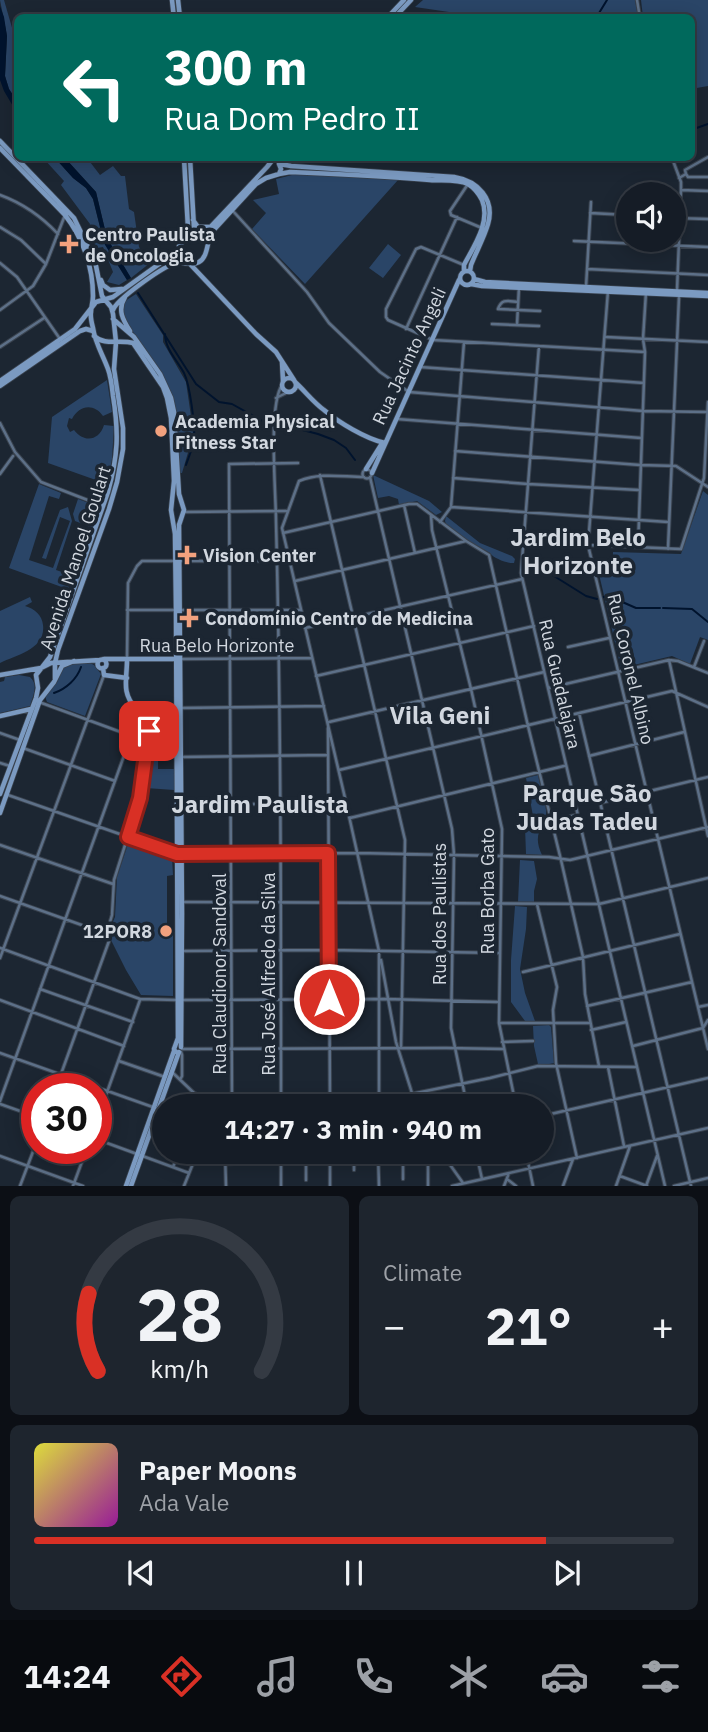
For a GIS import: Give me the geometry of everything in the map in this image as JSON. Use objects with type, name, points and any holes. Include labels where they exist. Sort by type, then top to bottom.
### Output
[{"type":"main road","points":[[391,14],[404,0]]},
{"type":"main road","points":[[398,14],[411,0]]},
{"type":"main road","points":[[0,141],[14,156]]},
{"type":"main road","points":[[0,148],[65,215],[79,237],[88,260],[92,283],[91,312],[94,334]]},
{"type":"main road","points":[[19,161],[74,218],[92,254],[102,296],[111,307],[113,316],[134,337]]},
{"type":"main road","points":[[113,316],[116,303],[127,291],[176,252],[185,238],[188,228],[184,161]]},
{"type":"main road","points":[[190,161],[193,220],[198,237],[206,247]]},
{"type":"main road","points":[[185,238],[198,237],[213,225],[271,161]]},
{"type":"main road","points":[[268,165],[279,161],[290,166],[376,174]]},
{"type":"main road","points":[[276,175],[281,169],[279,161]]},
{"type":"main road","points":[[268,165],[269,174],[276,175]]},
{"type":"main road","points":[[199,275],[198,263],[205,256],[211,233],[256,184],[266,178],[290,172],[376,174],[469,183],[477,192],[485,209],[484,229],[466,269],[460,274],[459,280],[463,285],[473,281],[708,295]]},
{"type":"main road","points":[[193,220],[201,228],[213,225]]},
{"type":"main road","points":[[179,246],[180,256],[280,358],[294,381],[325,412],[358,432],[385,443]]},
{"type":"main road","points":[[61,342],[96,302],[110,300],[174,263],[198,263]]},
{"type":"main road","points":[[466,269],[474,275],[473,281]]},
{"type":"main road","points":[[99,277],[103,285],[110,290],[127,291]]},
{"type":"main road","name":"Rua Jacinto Angeli","points":[[371,475],[459,280]]},
{"type":"main road","points":[[473,281],[519,287],[586,287],[608,290]]},
{"type":"main road","points":[[127,291],[122,302],[122,319],[167,387],[171,398],[174,481],[171,510],[177,561],[178,610],[180,1000],[178,1049],[163,1094]]},
{"type":"main road","name":"Avenida Manoel Goulart","points":[[0,793],[28,718],[55,677],[57,654],[109,509],[119,473],[123,428],[114,369],[116,342],[113,316]]},
{"type":"main road","points":[[0,384],[83,329],[102,342],[133,343],[157,376],[167,398],[172,421],[183,514],[179,525],[177,561]]},
{"type":"main road","name":"Avenida Manoel Goulart","points":[[0,813],[36,705],[36,675],[50,657],[114,471],[118,435],[109,370],[94,334]]},
{"type":"main road","points":[[280,358],[284,390],[307,394]]},
{"type":"main road","points":[[282,383],[289,378],[294,381]]},
{"type":"main road","points":[[290,391],[295,388],[294,381]]},
{"type":"main road","name":"Rua Jacinto Angeli","points":[[365,470],[385,443]]},
{"type":"main road","points":[[172,507],[182,505]]},
{"type":"main road","points":[[173,514],[177,517],[183,514]]},
{"type":"main road","points":[[57,654],[59,659],[67,662]]},
{"type":"main road","name":"Rua Belo Horizonte","points":[[86,660],[178,659]]},
{"type":"main road","points":[[0,675],[55,663],[86,660],[103,667]]},
{"type":"main road","points":[[102,660],[98,662],[103,667],[104,675],[127,678]]},
{"type":"main road","points":[[103,667],[113,661],[125,660],[127,698],[138,712],[178,708]]},
{"type":"main road","points":[[41,668],[51,670],[55,677],[62,666],[74,661]]},
{"type":"main road","points":[[37,683],[43,687],[52,685]]},
{"type":"main road","points":[[0,716],[36,705]]},
{"type":"main road","points":[[149,731],[154,709]]},
{"type":"main road","points":[[13,713],[28,718]]},
{"type":"main road","points":[[179,757],[182,902],[180,951]]},
{"type":"main road","points":[[161,1094],[164,1077],[169,1071]]},
{"type":"main road","points":[[128,1186],[152,1126]]},
{"type":"street","points":[[686,174],[685,170],[708,157]]},
{"type":"street","points":[[673,161],[680,182]]},
{"type":"street","points":[[686,174],[688,177],[708,177]]},
{"type":"street","points":[[679,178],[686,174]]},
{"type":"street","points":[[469,183],[450,211],[451,215],[484,229]]},
{"type":"street","points":[[686,190],[708,191]]},
{"type":"street","points":[[0,195],[24,206],[58,233]]},
{"type":"street","points":[[586,287],[591,202]]},
{"type":"street","points":[[232,210],[307,292],[329,323],[380,372],[409,392],[643,411],[708,412]]},
{"type":"street","points":[[590,213],[616,214]]},
{"type":"street","points":[[0,303],[2,309],[33,286],[46,264],[65,215]]},
{"type":"street","points":[[406,329],[457,217]]},
{"type":"street","points":[[686,218],[708,219]]},
{"type":"street","points":[[0,227],[21,240],[46,264]]},
{"type":"street","points":[[574,241],[616,243]]},
{"type":"street","points":[[686,246],[708,247]]},
{"type":"street","points":[[466,269],[421,247],[414,251],[386,309],[388,320],[433,340],[645,352]]},
{"type":"street","points":[[668,549],[678,340],[679,252]]},
{"type":"street","points":[[0,262],[17,276],[61,342]]},
{"type":"street","points":[[587,270],[708,275]]},
{"type":"street","points":[[517,325],[519,287]]},
{"type":"street","name":"Rua Coronel Albino","points":[[608,290],[589,545],[708,1049]]},
{"type":"street","points":[[638,547],[646,291]]},
{"type":"street","points":[[518,302],[503,301],[498,309],[540,311]]},
{"type":"street","points":[[0,347],[44,317]]},
{"type":"street","points":[[492,324],[539,326]]},
{"type":"street","points":[[605,337],[708,342]]},
{"type":"street","points":[[440,522],[451,507],[464,342]]},
{"type":"street","name":"Rua Guadalajara","points":[[539,346],[522,579],[665,1186]]},
{"type":"street","points":[[420,367],[644,383]]},
{"type":"street","name":"Rua José Alfredo da Silva","points":[[281,1094],[279,610],[274,418],[276,398],[282,383]]},
{"type":"street","points":[[276,398],[290,391]]},
{"type":"street","points":[[524,539],[681,549],[703,483],[708,402]]},
{"type":"street","points":[[397,419],[641,438]]},
{"type":"street","points":[[0,423],[15,452],[41,482],[103,506]]},
{"type":"street","points":[[455,451],[640,466],[676,466],[708,487]]},
{"type":"street","points":[[0,474],[13,456]]},
{"type":"street","points":[[275,464],[298,463]]},
{"type":"street","name":"Rua Claudionor Sandoval","points":[[232,1094],[229,464],[275,464]]},
{"type":"street","points":[[364,477],[362,474],[365,470]]},
{"type":"street","points":[[352,478],[370,470],[371,475],[364,477],[352,478],[332,474],[299,481],[282,524],[358,853],[387,999],[411,1094],[538,1066],[638,1068]]},
{"type":"street","points":[[320,475],[405,840],[400,1048]]},
{"type":"street","name":"Rua dos Paulistas","points":[[371,475],[452,829],[454,855],[451,1028],[464,1094]]},
{"type":"street","points":[[453,478],[639,491]]},
{"type":"street","points":[[283,533],[417,504],[489,555],[583,957],[584,994],[599,1066]]},
{"type":"street","points":[[404,505],[415,554]]},
{"type":"street","points":[[451,507],[668,522]]},
{"type":"street","points":[[183,514],[287,511]]},
{"type":"street","name":"Rua Borba Gato","points":[[431,515],[436,549],[502,829],[498,1002],[502,1041],[513,1094]]},
{"type":"street","points":[[294,582],[466,541]]},
{"type":"street","points":[[125,660],[128,583],[136,566],[142,561],[289,561]]},
{"type":"street","points":[[305,628],[522,579]]},
{"type":"street","points":[[127,610],[301,610]]},
{"type":"street","points":[[316,676],[534,626]]},
{"type":"street","points":[[568,647],[611,637]]},
{"type":"street","points":[[694,667],[704,641]]},
{"type":"street","name":"Rua Belo Horizonte","points":[[178,659],[312,658]]},
{"type":"street","points":[[669,660],[708,836]]},
{"type":"street","points":[[548,688],[669,660],[708,673]]},
{"type":"street","points":[[327,723],[544,672]]},
{"type":"street","points":[[0,958],[104,675]]},
{"type":"street","points":[[339,770],[672,691],[708,707]]},
{"type":"street","points":[[36,705],[148,741]]},
{"type":"street","points":[[178,708],[324,706]]},
{"type":"street","points":[[62,1073],[109,941],[107,934],[112,915],[114,884],[140,798],[149,731],[138,712]]},
{"type":"street","points":[[21,1111],[0,1102],[138,712]]},
{"type":"street","points":[[579,713],[691,1184]]},
{"type":"street","points":[[327,723],[330,1094]]},
{"type":"street","points":[[589,756],[684,732]]},
{"type":"street","points":[[0,733],[20,740]]},
{"type":"street","points":[[23,748],[115,781]]},
{"type":"street","points":[[146,754],[179,757],[328,755]]},
{"type":"street","points":[[0,763],[10,766]]},
{"type":"street","points":[[350,818],[566,766]]},
{"type":"street","points":[[600,803],[708,777]]},
{"type":"street","points":[[0,793],[179,854],[405,853],[570,860],[707,827]]},
{"type":"street","points":[[181,804],[347,804]]},
{"type":"street","points":[[551,820],[577,815]]},
{"type":"street","points":[[0,845],[114,884]]},
{"type":"street","points":[[182,902],[599,904],[708,878]]},
{"type":"street","points":[[0,896],[107,934]]},
{"type":"street","points":[[537,904],[557,987],[554,998],[557,1066],[575,1159],[564,1186]]},
{"type":"street","points":[[523,972],[681,934]]},
{"type":"street","points":[[2,948],[140,999],[403,999],[498,1002]]},
{"type":"street","points":[[180,951],[499,953]]},
{"type":"street","points":[[379,952],[379,1094]]},
{"type":"street","points":[[587,1006],[692,982]]},
{"type":"street","points":[[40,989],[133,1022]]},
{"type":"street","points":[[112,1080],[140,999]]},
{"type":"street","points":[[0,1000],[124,1045]]},
{"type":"street","points":[[698,1007],[708,1005]]},
{"type":"street","points":[[633,1046],[703,1028],[708,1020]]},
{"type":"street","points":[[591,1030],[627,1022]]},
{"type":"street","points":[[499,1023],[590,1023]]},
{"type":"street","points":[[502,1041],[533,1041]]},
{"type":"street","points":[[178,1049],[504,1049]]},
{"type":"street","points":[[178,1049],[182,1055],[181,1079]]},
{"type":"street","points":[[0,1052],[56,1073]]},
{"type":"street","points":[[119,1061],[164,1077]]},
{"type":"street","points":[[608,1067],[625,1147]]},
{"type":"street","points":[[169,1071],[197,1094]]},
{"type":"street","points":[[554,1114],[708,1078]]},
{"type":"street","points":[[112,1092],[152,1107]]},
{"type":"street","points":[[452,1186],[708,1128]]},
{"type":"street","points":[[112,1145],[189,1173]]},
{"type":"street","points":[[616,1186],[630,1146]]},
{"type":"street","points":[[620,1177],[647,1186],[658,1155]]},
{"type":"street","points":[[0,1156],[83,1186]]},
{"type":"street","points":[[74,1184],[81,1164]]},
{"type":"street","points":[[184,1186],[192,1164]]},
{"type":"street","points":[[225,1164],[226,1186]]},
{"type":"street","points":[[281,1164],[281,1186]]},
{"type":"street","points":[[306,1164],[306,1180]]},
{"type":"street","points":[[330,1164],[330,1186]]},
{"type":"street","points":[[354,1164],[354,1170]]},
{"type":"street","points":[[378,1164],[379,1186]]},
{"type":"street","points":[[402,1164],[403,1179]]},
{"type":"street","points":[[428,1164],[428,1186]]},
{"type":"street","points":[[450,1164],[463,1183]]},
{"type":"street","points":[[479,1164],[482,1179]]},
{"type":"street","points":[[528,1164],[533,1186]]},
{"type":"street","points":[[20,1186],[27,1166]]},
{"type":"street","points":[[504,1186],[509,1172]]},
{"type":"street","points":[[674,1186],[708,1178]]},
{"type":"street","points":[[507,1179],[516,1186]]},
{"type":"shaded area","points":[[0,0],[4,0],[14,35],[14,96],[5,76],[7,36]]},
{"type":"shaded area","points":[[423,0],[635,0],[637,14],[463,14],[415,7]]},
{"type":"shaded area","points":[[641,0],[708,0],[708,86],[695,88],[695,14],[643,14]]},
{"type":"shaded area","points":[[0,6],[7,36],[5,76],[14,96],[14,108],[0,80]]},
{"type":"shaded area","points":[[46,161],[58,161],[86,188],[93,199],[104,243],[127,280],[119,285],[107,282],[113,272],[103,247],[97,248],[87,232],[90,224],[61,185],[64,181]]},
{"type":"shaded area","points":[[58,161],[68,161],[96,192],[107,238],[131,278],[127,280],[104,243],[93,199],[86,188]]},
{"type":"shaded area","points":[[68,161],[89,161],[100,175],[113,166],[121,176],[125,176],[129,209],[134,212],[139,247],[150,263],[131,278],[107,238],[96,192]]},
{"type":"shaded area","points":[[296,174],[398,180],[305,284],[252,229],[266,213],[253,200],[279,194],[276,179]]},
{"type":"shaded area","points":[[388,244],[401,255],[383,278],[369,268]]},
{"type":"shaded area","points":[[136,294],[163,335],[163,342],[186,382],[193,430],[182,473],[179,473],[173,397],[162,374],[124,319],[125,301]]},
{"type":"shaded area","points":[[107,380],[112,412],[103,416],[95,409],[83,408],[72,419],[69,418],[67,426],[70,432],[74,430],[82,437],[91,438],[99,434],[104,425],[114,426],[107,484],[48,463],[52,417]]},
{"type":"shaded area","points":[[373,475],[429,501],[442,512],[436,515],[417,501],[399,505],[398,499],[389,496],[378,498]]},
{"type":"shaded area","points":[[39,484],[61,493],[59,499],[49,496],[29,560],[53,568],[70,521],[60,517],[46,559],[42,558],[60,510],[68,507],[72,521],[56,570],[71,575],[88,526],[75,521],[73,514],[78,499],[100,507],[70,590],[9,568]]},
{"type":"shaded area","points":[[703,491],[708,495],[708,640],[700,637],[690,664],[672,656],[621,668],[599,574],[612,575],[613,552],[681,554]]},
{"type":"shaded area","points":[[446,516],[480,543],[512,556],[514,563],[497,559],[469,541],[446,524]]},
{"type":"shaded area","points":[[30,597],[32,602],[25,606],[40,615],[43,633],[40,640],[29,650],[0,663],[0,611]]},
{"type":"shaded area","points":[[90,663],[101,674],[85,716],[47,702],[45,696],[65,667]]},
{"type":"shaded area","points":[[19,675],[33,680],[34,691],[30,706],[0,713],[0,682],[4,681],[5,677]]},
{"type":"shaded area","points":[[150,758],[158,758],[158,769],[175,769],[174,790],[146,788]]},
{"type":"shaded area","points":[[538,775],[546,810],[538,840],[542,855],[526,854],[525,827],[533,816],[526,778]]},
{"type":"shaded area","points":[[129,841],[172,857],[173,875],[167,876],[167,927],[173,928],[173,996],[141,995],[111,940],[110,928],[115,917],[117,877]]},
{"type":"shaded area","points":[[520,860],[534,861],[537,879],[534,902],[518,902]]},
{"type":"shaded area","points":[[515,906],[527,907],[520,969],[535,1021],[525,1021],[511,1002]]},
{"type":"shaded area","points":[[549,1025],[554,1063],[540,1066],[534,1046],[533,1026]]},
{"type":"waterway","points":[[598,14],[607,0]]},
{"type":"waterway","points":[[695,129],[708,124]]},
{"type":"waterway","points":[[138,293],[196,384],[219,402],[232,404],[278,428],[295,428],[334,440],[346,448],[355,460]]},
{"type":"waterway","points":[[165,334],[169,350],[184,373],[192,405],[194,438],[186,465]]},
{"type":"waterway","points":[[524,563],[538,566],[586,596],[597,599]]},
{"type":"waterway","points":[[603,597],[611,597],[636,608],[660,608]]},
{"type":"waterway","points":[[663,608],[692,609],[708,622]]},
{"type":"waterway","points":[[54,693],[70,683],[81,667]]},
{"type":"place","name":"Centro Paulista de Oncologia","points":[[69,244]]},
{"type":"place","name":"Academia Physical Fitness Star","points":[[161,431]]},
{"type":"place","name":"Vision Center","points":[[187,555]]},
{"type":"place","name":"Condomínio Centro de Medicina","points":[[189,618]]},
{"type":"place","name":"12POR8","points":[[166,931]]},
{"type":"district","name":"Jardim Belo Horizonte","points":[[578,551]]},
{"type":"district","name":"Vila Geni","points":[[440,715]]},
{"type":"district","name":"Jardim Paulista","points":[[260,804]]},
{"type":"district","name":"Parque São Judas Tadeu","points":[[587,807]]},
{"type":"route","points":[[149,731],[140,798],[128,837],[177,854],[328,853],[329,999]]}]
